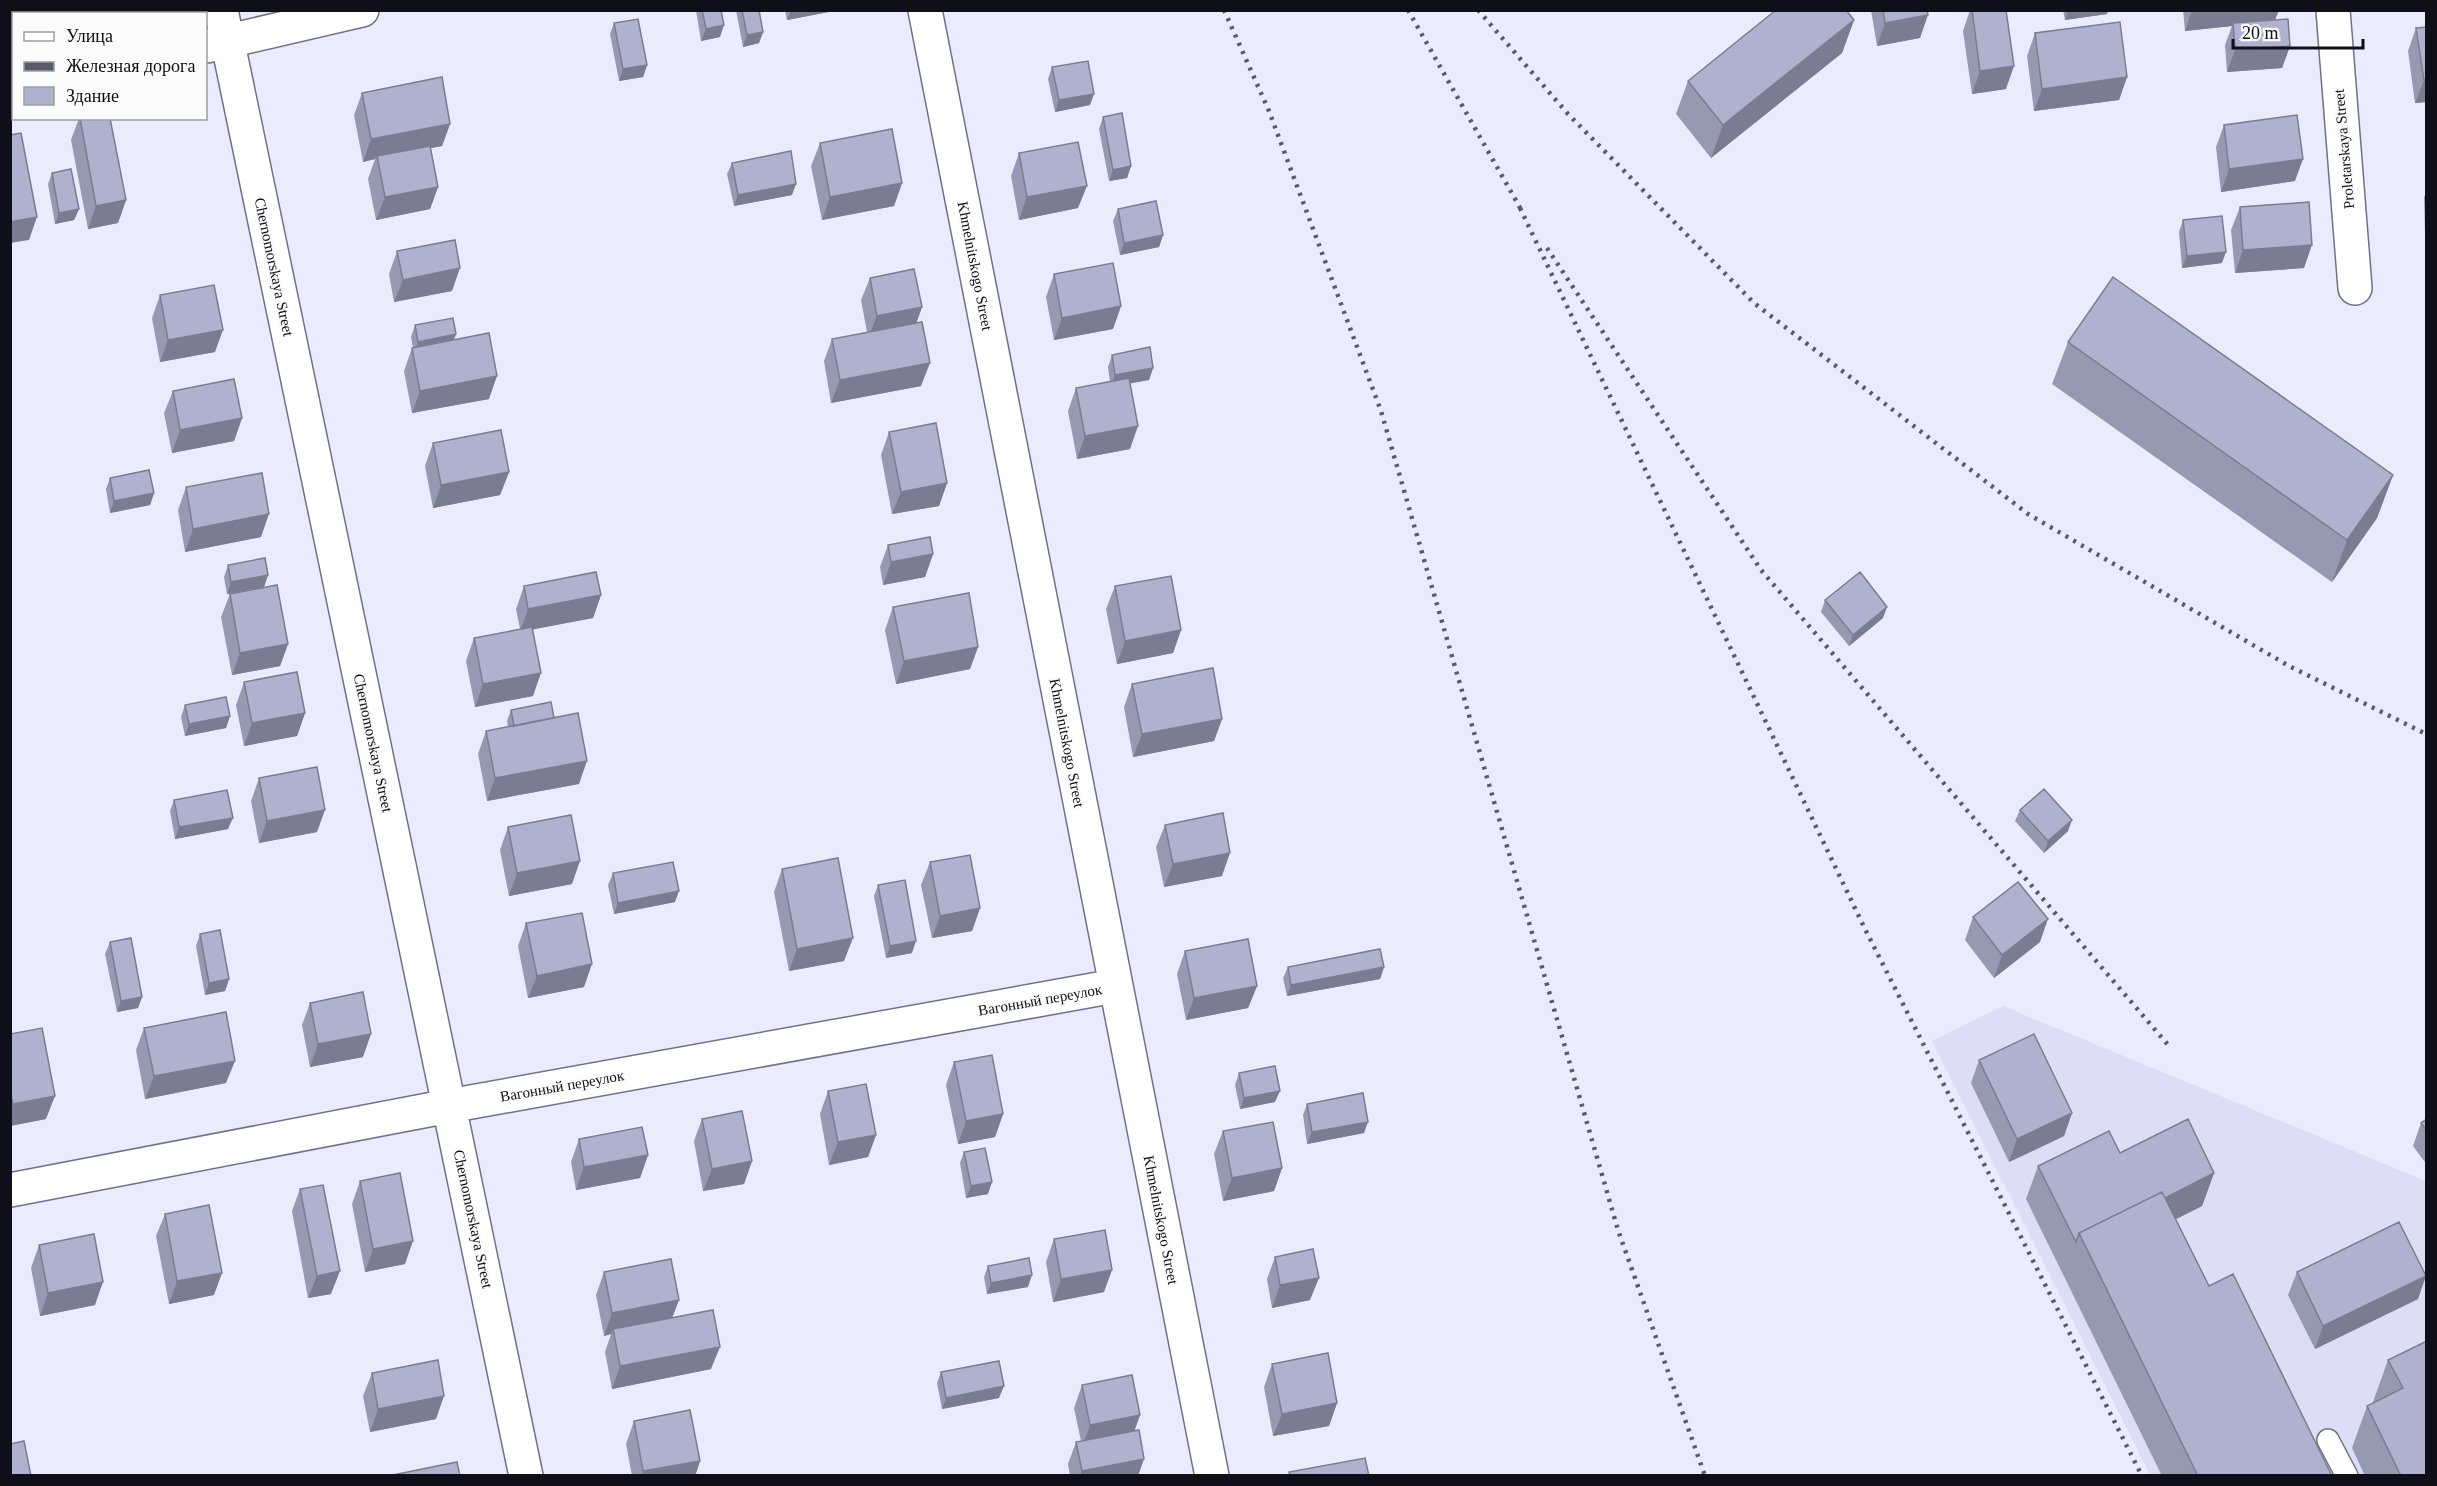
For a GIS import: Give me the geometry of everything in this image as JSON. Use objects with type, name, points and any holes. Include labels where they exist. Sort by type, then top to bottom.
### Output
[{"type":"street","name":"Chernomorskaya Street","points":[[221,10],[216,44],[449,1106],[526,1476]]},
{"type":"street","points":[[216,44],[362,10]]},
{"type":"street","name":"Khmelnitskogo Street","points":[[925,10],[1114,986],[1212,1476]]},
{"type":"street","name":"Proletarskaya Street","points":[[2333,10],[2355,288]]},
{"type":"street","name":"Вагонный переулок","points":[[10,1190],[449,1106],[1114,986]]},
{"type":"lane","points":[[2328,1440],[2347,1476]]},
{"type":"shaded area","points":[[2003,1006],[2426,1181],[2426,1475],[2150,1475],[1932,1041]]},
{"type":"building","points":[[702,10],[721,10],[724,25],[706,29]]},
{"type":"building","points":[[742,10],[759,10],[763,32],[747,35]]},
{"type":"building","points":[[1776,10],[1846,10],[1854,20],[1723,125],[1688,81]]},
{"type":"building","points":[[1883,10],[1927,10],[1928,15],[1885,23]]},
{"type":"building","points":[[1972,10],[2006,10],[2014,66],[1980,71]]},
{"type":"building","points":[[638,19],[647,65],[623,69],[614,23]]},
{"type":"building","points":[[2288,19],[2290,46],[2235,50],[2233,23]]},
{"type":"building","points":[[2120,22],[2127,77],[2042,89],[2035,33]]},
{"type":"building","points":[[2427,27],[2427,80],[2424,80],[2416,28]]},
{"type":"building","points":[[1088,61],[1094,94],[1059,100],[1052,67]]},
{"type":"building","points":[[442,77],[450,124],[371,139],[362,93]]},
{"type":"building","points":[[1122,113],[1131,166],[1113,170],[1103,117]]},
{"type":"building","points":[[2297,115],[2303,159],[2229,169],[2224,125]]},
{"type":"building","points":[[80,120],[110,120],[126,200],[96,206]]},
{"type":"building","points":[[892,129],[902,183],[830,197],[820,143]]},
{"type":"building","points":[[21,133],[37,217],[10,222],[10,135]]},
{"type":"building","points":[[1078,142],[1087,186],[1027,197],[1019,153]]},
{"type":"building","points":[[430,146],[438,187],[385,197],[377,156]]},
{"type":"building","points":[[791,151],[796,184],[738,195],[732,163]]},
{"type":"building","points":[[71,169],[79,209],[59,213],[52,173]]},
{"type":"building","points":[[1156,201],[1163,235],[1124,243],[1118,209]]},
{"type":"building","points":[[2309,202],[2312,245],[2243,250],[2240,207]]},
{"type":"building","points":[[2222,216],[2226,252],[2187,256],[2183,220]]},
{"type":"building","points":[[455,240],[460,268],[403,280],[397,251]]},
{"type":"building","points":[[1113,263],[1121,306],[1062,318],[1054,274]]},
{"type":"building","points":[[914,269],[922,307],[877,316],[870,278]]},
{"type":"building","points":[[2113,277],[2393,475],[2347,540],[2068,342]]},
{"type":"building","points":[[214,285],[223,330],[168,340],[160,295]]},
{"type":"building","points":[[453,318],[456,334],[418,342],[415,325]]},
{"type":"building","points":[[922,322],[930,363],[840,380],[832,339]]},
{"type":"building","points":[[489,333],[497,376],[420,391],[412,348]]},
{"type":"building","points":[[1150,347],[1153,368],[1115,375],[1112,355]]},
{"type":"building","points":[[1129,378],[1138,426],[1085,436],[1076,388]]},
{"type":"building","points":[[234,379],[242,418],[180,430],[173,391]]},
{"type":"building","points":[[936,423],[947,483],[901,492],[889,432]]},
{"type":"building","points":[[501,430],[509,472],[441,485],[433,443]]},
{"type":"building","points":[[149,470],[154,493],[114,501],[110,478]]},
{"type":"building","points":[[262,473],[269,514],[193,529],[186,487]]},
{"type":"building","points":[[930,537],[933,554],[891,562],[888,545]]},
{"type":"building","points":[[265,558],[268,575],[231,582],[228,565]]},
{"type":"building","points":[[596,572],[601,595],[528,609],[524,586]]},
{"type":"building","points":[[1860,572],[1887,607],[1853,635],[1825,600]]},
{"type":"building","points":[[1171,576],[1181,630],[1125,641],[1115,586]]},
{"type":"building","points":[[277,585],[288,644],[240,653],[230,594]]},
{"type":"building","points":[[969,593],[978,647],[904,661],[893,607]]},
{"type":"building","points":[[532,627],[541,673],[483,684],[474,638]]},
{"type":"building","points":[[1213,668],[1222,719],[1142,734],[1132,684]]},
{"type":"building","points":[[297,672],[305,713],[252,723],[244,682]]},
{"type":"building","points":[[226,697],[230,716],[189,724],[185,705]]},
{"type":"building","points":[[551,702],[554,718],[514,726],[511,710]]},
{"type":"building","points":[[578,713],[587,761],[495,778],[486,731]]},
{"type":"building","points":[[317,767],[325,810],[267,821],[259,778]]},
{"type":"building","points":[[2044,789],[2072,820],[2048,841],[2020,810]]},
{"type":"building","points":[[227,790],[233,818],[179,827],[174,800]]},
{"type":"building","points":[[1223,813],[1230,853],[1173,864],[1165,825]]},
{"type":"building","points":[[571,815],[580,861],[517,873],[508,827]]},
{"type":"building","points":[[970,855],[980,908],[940,916],[930,862]]},
{"type":"building","points":[[838,858],[853,938],[797,949],[782,869]]},
{"type":"building","points":[[673,862],[679,891],[618,903],[613,873]]},
{"type":"building","points":[[905,880],[916,941],[890,946],[878,885]]},
{"type":"building","points":[[2018,882],[2048,919],[2002,955],[1973,917]]},
{"type":"building","points":[[582,913],[592,964],[537,976],[526,923]]},
{"type":"building","points":[[220,930],[229,979],[209,983],[200,934]]},
{"type":"building","points":[[131,938],[142,997],[121,1001],[110,942]]},
{"type":"building","points":[[1248,939],[1257,986],[1194,998],[1185,951]]},
{"type":"building","points":[[1380,949],[1384,967],[1291,985],[1288,967]]},
{"type":"building","points":[[363,992],[371,1034],[318,1044],[310,1003]]},
{"type":"building","points":[[226,1012],[235,1061],[154,1076],[144,1028]]},
{"type":"building","points":[[42,1028],[55,1096],[13,1104],[10,1091],[10,1034]]},
{"type":"building","points":[[2034,1034],[2072,1113],[2017,1139],[1979,1060]]},
{"type":"building","points":[[992,1055],[1003,1114],[966,1121],[954,1062]]},
{"type":"building","points":[[1275,1066],[1280,1091],[1244,1098],[1239,1073]]},
{"type":"building","points":[[866,1084],[876,1135],[838,1142],[828,1091]]},
{"type":"building","points":[[1363,1093],[1368,1122],[1312,1132],[1307,1104]]},
{"type":"building","points":[[742,1111],[752,1161],[712,1169],[702,1119]]},
{"type":"building","points":[[2188,1119],[2214,1173],[2165,1198],[2162,1192],[2079,1233],[2076,1242],[2038,1166],[2109,1131],[2120,1153]]},
{"type":"building","points":[[2427,1119],[2427,1131],[2421,1123]]},
{"type":"building","points":[[1273,1122],[1282,1168],[1232,1178],[1223,1131]]},
{"type":"building","points":[[642,1127],[648,1155],[584,1167],[579,1139]]},
{"type":"building","points":[[985,1148],[992,1182],[971,1186],[964,1152]]},
{"type":"building","points":[[400,1173],[413,1241],[373,1249],[360,1181]]},
{"type":"building","points":[[323,1185],[340,1271],[317,1276],[300,1189]]},
{"type":"building","points":[[2162,1192],[2209,1286],[2233,1274],[2332,1476],[2198,1476],[2079,1233]]},
{"type":"building","points":[[209,1205],[222,1273],[177,1281],[165,1214]]},
{"type":"building","points":[[2399,1222],[2426,1276],[2323,1326],[2297,1272]]},
{"type":"building","points":[[1105,1230],[1112,1270],[1061,1279],[1054,1239]]},
{"type":"building","points":[[94,1234],[103,1282],[48,1293],[39,1245]]},
{"type":"building","points":[[1313,1249],[1319,1278],[1280,1285],[1275,1257]]},
{"type":"building","points":[[1029,1258],[1032,1275],[991,1283],[988,1266]]},
{"type":"building","points":[[671,1259],[679,1300],[612,1313],[604,1272]]},
{"type":"building","points":[[713,1310],[720,1347],[620,1366],[613,1329]]},
{"type":"building","points":[[2427,1341],[2427,1476],[2401,1476],[2367,1406],[2403,1388],[2388,1360]]},
{"type":"building","points":[[1328,1353],[1337,1403],[1282,1414],[1272,1364]]},
{"type":"building","points":[[438,1360],[444,1396],[378,1409],[372,1373]]},
{"type":"building","points":[[999,1361],[1004,1386],[946,1398],[941,1372]]},
{"type":"building","points":[[1132,1375],[1140,1415],[1090,1425],[1082,1385]]},
{"type":"building","points":[[690,1410],[700,1461],[643,1471],[634,1421]]},
{"type":"building","points":[[1139,1430],[1144,1459],[1082,1471],[1076,1442]]},
{"type":"building","points":[[24,1441],[31,1476],[10,1476],[10,1444]]},
{"type":"building","points":[[1365,1458],[1369,1476],[1290,1476],[1289,1472]]},
{"type":"building","points":[[457,1462],[460,1476],[388,1476]]},
{"type":"railway","points":[[1224,10],[1269,111],[1381,411],[1618,1230],[1705,1476]]},
{"type":"railway","points":[[1408,10],[1523,213]]},
{"type":"railway","points":[[1478,10],[1568,114],[1754,303],[2028,514],[2289,666],[2426,734]]},
{"type":"railway","points":[[1520,208],[1864,927],[2142,1476]]},
{"type":"railway","points":[[1547,248],[1761,570],[2169,1046]]}]
